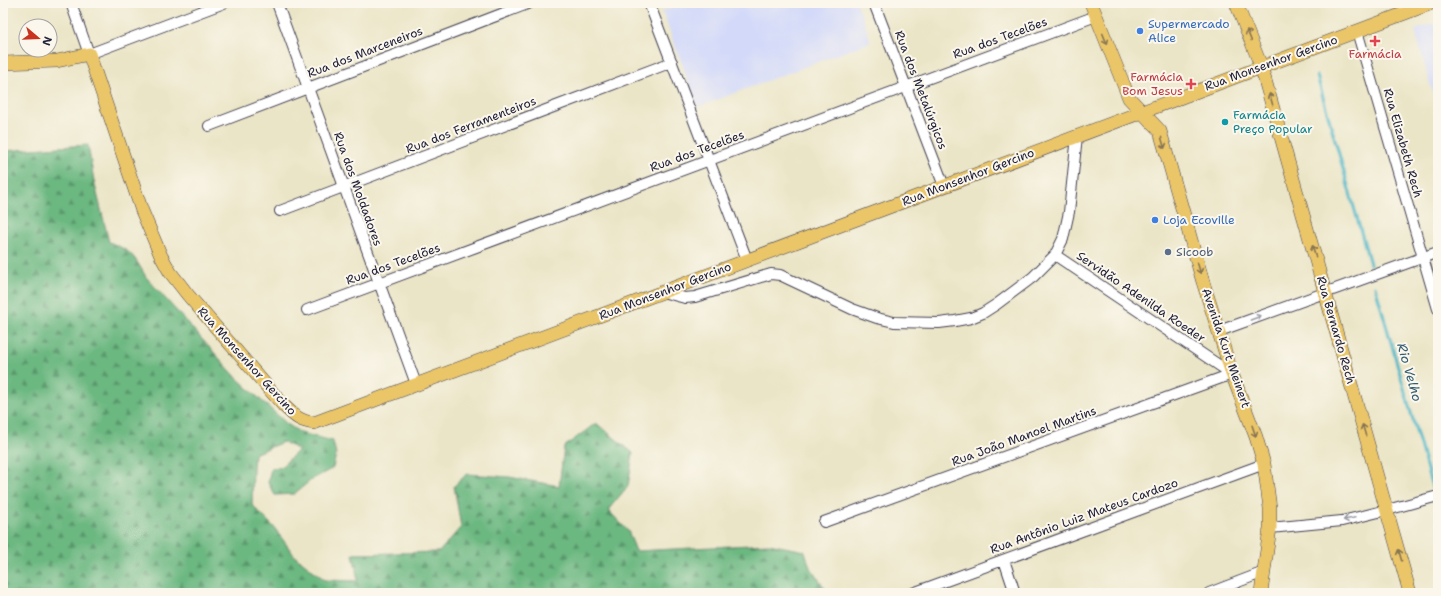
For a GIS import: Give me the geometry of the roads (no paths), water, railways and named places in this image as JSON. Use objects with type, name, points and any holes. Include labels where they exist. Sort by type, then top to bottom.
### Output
[{"type":"main road","name":"Avenida Kurt Meinert","points":[[1091,3],[1129,98],[1160,131],[1203,282],[1232,374],[1251,420],[1264,464],[1269,492],[1270,528],[1261,593]]},
{"type":"main road","name":"Rua Bernardo Rech","points":[[1236,3],[1261,66],[1410,593]]},
{"type":"main road","name":"Rua Monsenhor Gercino","points":[[89,54],[142,211],[161,256],[170,272],[283,405],[304,422],[314,422],[1357,31],[1404,8],[1432,3]]},
{"type":"main road","points":[[3,63],[57,61],[89,54]]},
{"type":"street","points":[[70,3],[89,54],[224,3]]},
{"type":"street","name":"Rua dos Moldadores","points":[[276,3],[416,384]]},
{"type":"street","name":"Rua dos Marceneiros","points":[[209,126],[530,3]]},
{"type":"street","points":[[650,3],[747,260]]},
{"type":"street","name":"Rua dos Metalúrgicos","points":[[874,3],[944,186]]},
{"type":"street","name":"Rua dos Tecelões","points":[[307,310],[1096,16]]},
{"type":"street","name":"Rua Elizabeth Rech","points":[[1357,31],[1438,309]]},
{"type":"street","name":"Rua dos Ferramenteiros","points":[[280,211],[672,62]]},
{"type":"street","points":[[662,292],[685,298],[695,297],[771,274],[780,275],[852,309],[877,318],[894,322],[939,323],[971,318],[997,304],[1033,277],[1055,255],[1063,239],[1069,212],[1077,136]]},
{"type":"street","points":[[1219,331],[1438,252]]},
{"type":"street","name":"Servidão Adenilda Roeder","points":[[1055,255],[1232,374]]},
{"type":"street","name":"Rua João Manoel Martins","points":[[824,522],[1232,374]]},
{"type":"street","name":"Rua Antônio Luiz Mateus Cardozo","points":[[913,593],[1264,464]]},
{"type":"street","points":[[1270,528],[1342,521],[1438,496]]},
{"type":"street","points":[[1004,560],[1015,593]]},
{"type":"street","points":[[1209,593],[1264,572]]},
{"type":"waterway","name":"Rio Velho","points":[[1317,76],[1370,264]]},
{"type":"waterway","name":"Rio Velho","points":[[1375,286],[1432,487]]},
{"type":"place","name":"Supermercado Alice","points":[[1140,31]]},
{"type":"place","name":"Farmácia","points":[[1375,41]]},
{"type":"place","name":"Farmácia Bom Jesus","points":[[1191,84]]},
{"type":"place","name":"Farmácia Preço Popular","points":[[1225,122]]},
{"type":"place","name":"Loja Ecoville","points":[[1155,220]]},
{"type":"place","name":"Sicoob","points":[[1168,252]]}]
